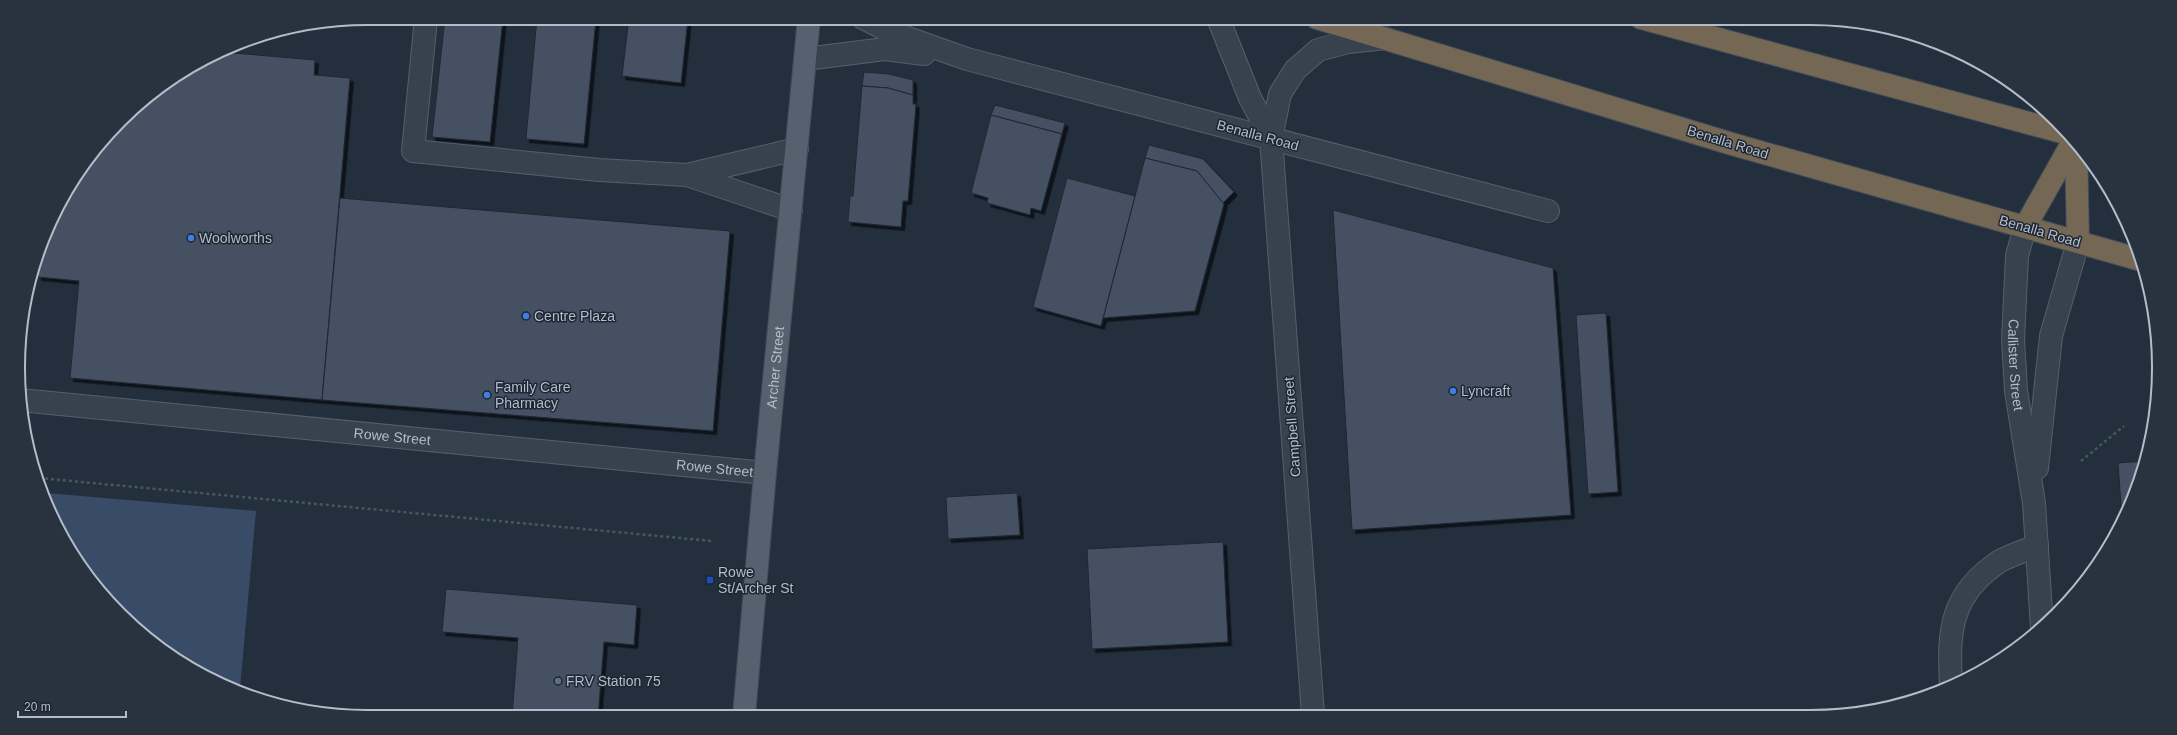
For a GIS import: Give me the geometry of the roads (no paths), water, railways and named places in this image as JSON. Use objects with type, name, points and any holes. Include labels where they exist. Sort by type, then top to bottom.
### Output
[{"type":"highway","name":"Benalla Road","points":[[1360,25],[1386,38],[1732,144],[2134,258]]},
{"type":"highway","points":[[1667,25],[2057,131]]},
{"type":"highway","points":[[2026,227],[2071,146]]},
{"type":"highway","points":[[2076,153],[2078,242]]},
{"type":"main road","name":"Archer Street","points":[[745,710],[765,473],[808,25]]},
{"type":"street","points":[[425,25],[413,151],[599,170],[687,175],[791,210]]},
{"type":"street","name":"Benalla Road","points":[[877,25],[891,32],[967,59],[1548,211]]},
{"type":"street","points":[[1221,25],[1250,98],[1271,138]]},
{"type":"street","points":[[1271,138],[1280,94],[1295,70],[1318,50],[1348,42],[1386,38]]},
{"type":"street","name":"Benalla Road","points":[[805,59],[885,49],[967,59]]},
{"type":"street","name":"Campbell Street","points":[[1271,138],[1313,710]]},
{"type":"street","points":[[687,175],[797,149]]},
{"type":"street","name":"Callister Street","points":[[2026,227],[2017,256],[2013,339],[2016,391],[2034,503],[2041,619]]},
{"type":"street","name":"Callister Street","points":[[2034,503],[2042,401],[2051,336],[2078,242]]},
{"type":"street","name":"Rowe Street","points":[[27,401],[765,473]]},
{"type":"street","points":[[1951,680],[1950,635],[1954,618],[1964,594],[2000,561],[2036,545]]},
{"type":"water","points":[[49,493],[256,511],[240,686],[216,675],[177,652],[125,610],[83,558],[60,519]]},
{"type":"place","name":"Woolworths","points":[[191,238]]},
{"type":"place","name":"Centre Plaza","points":[[526,316]]},
{"type":"place","name":"Lyncraft","points":[[1453,391]]},
{"type":"place","name":"Family Care Pharmacy","points":[[487,395]]},
{"type":"place","name":"Rowe St/Archer St","points":[[710,580]]},
{"type":"place","name":"FRV Station 75","points":[[558,681]]}]
